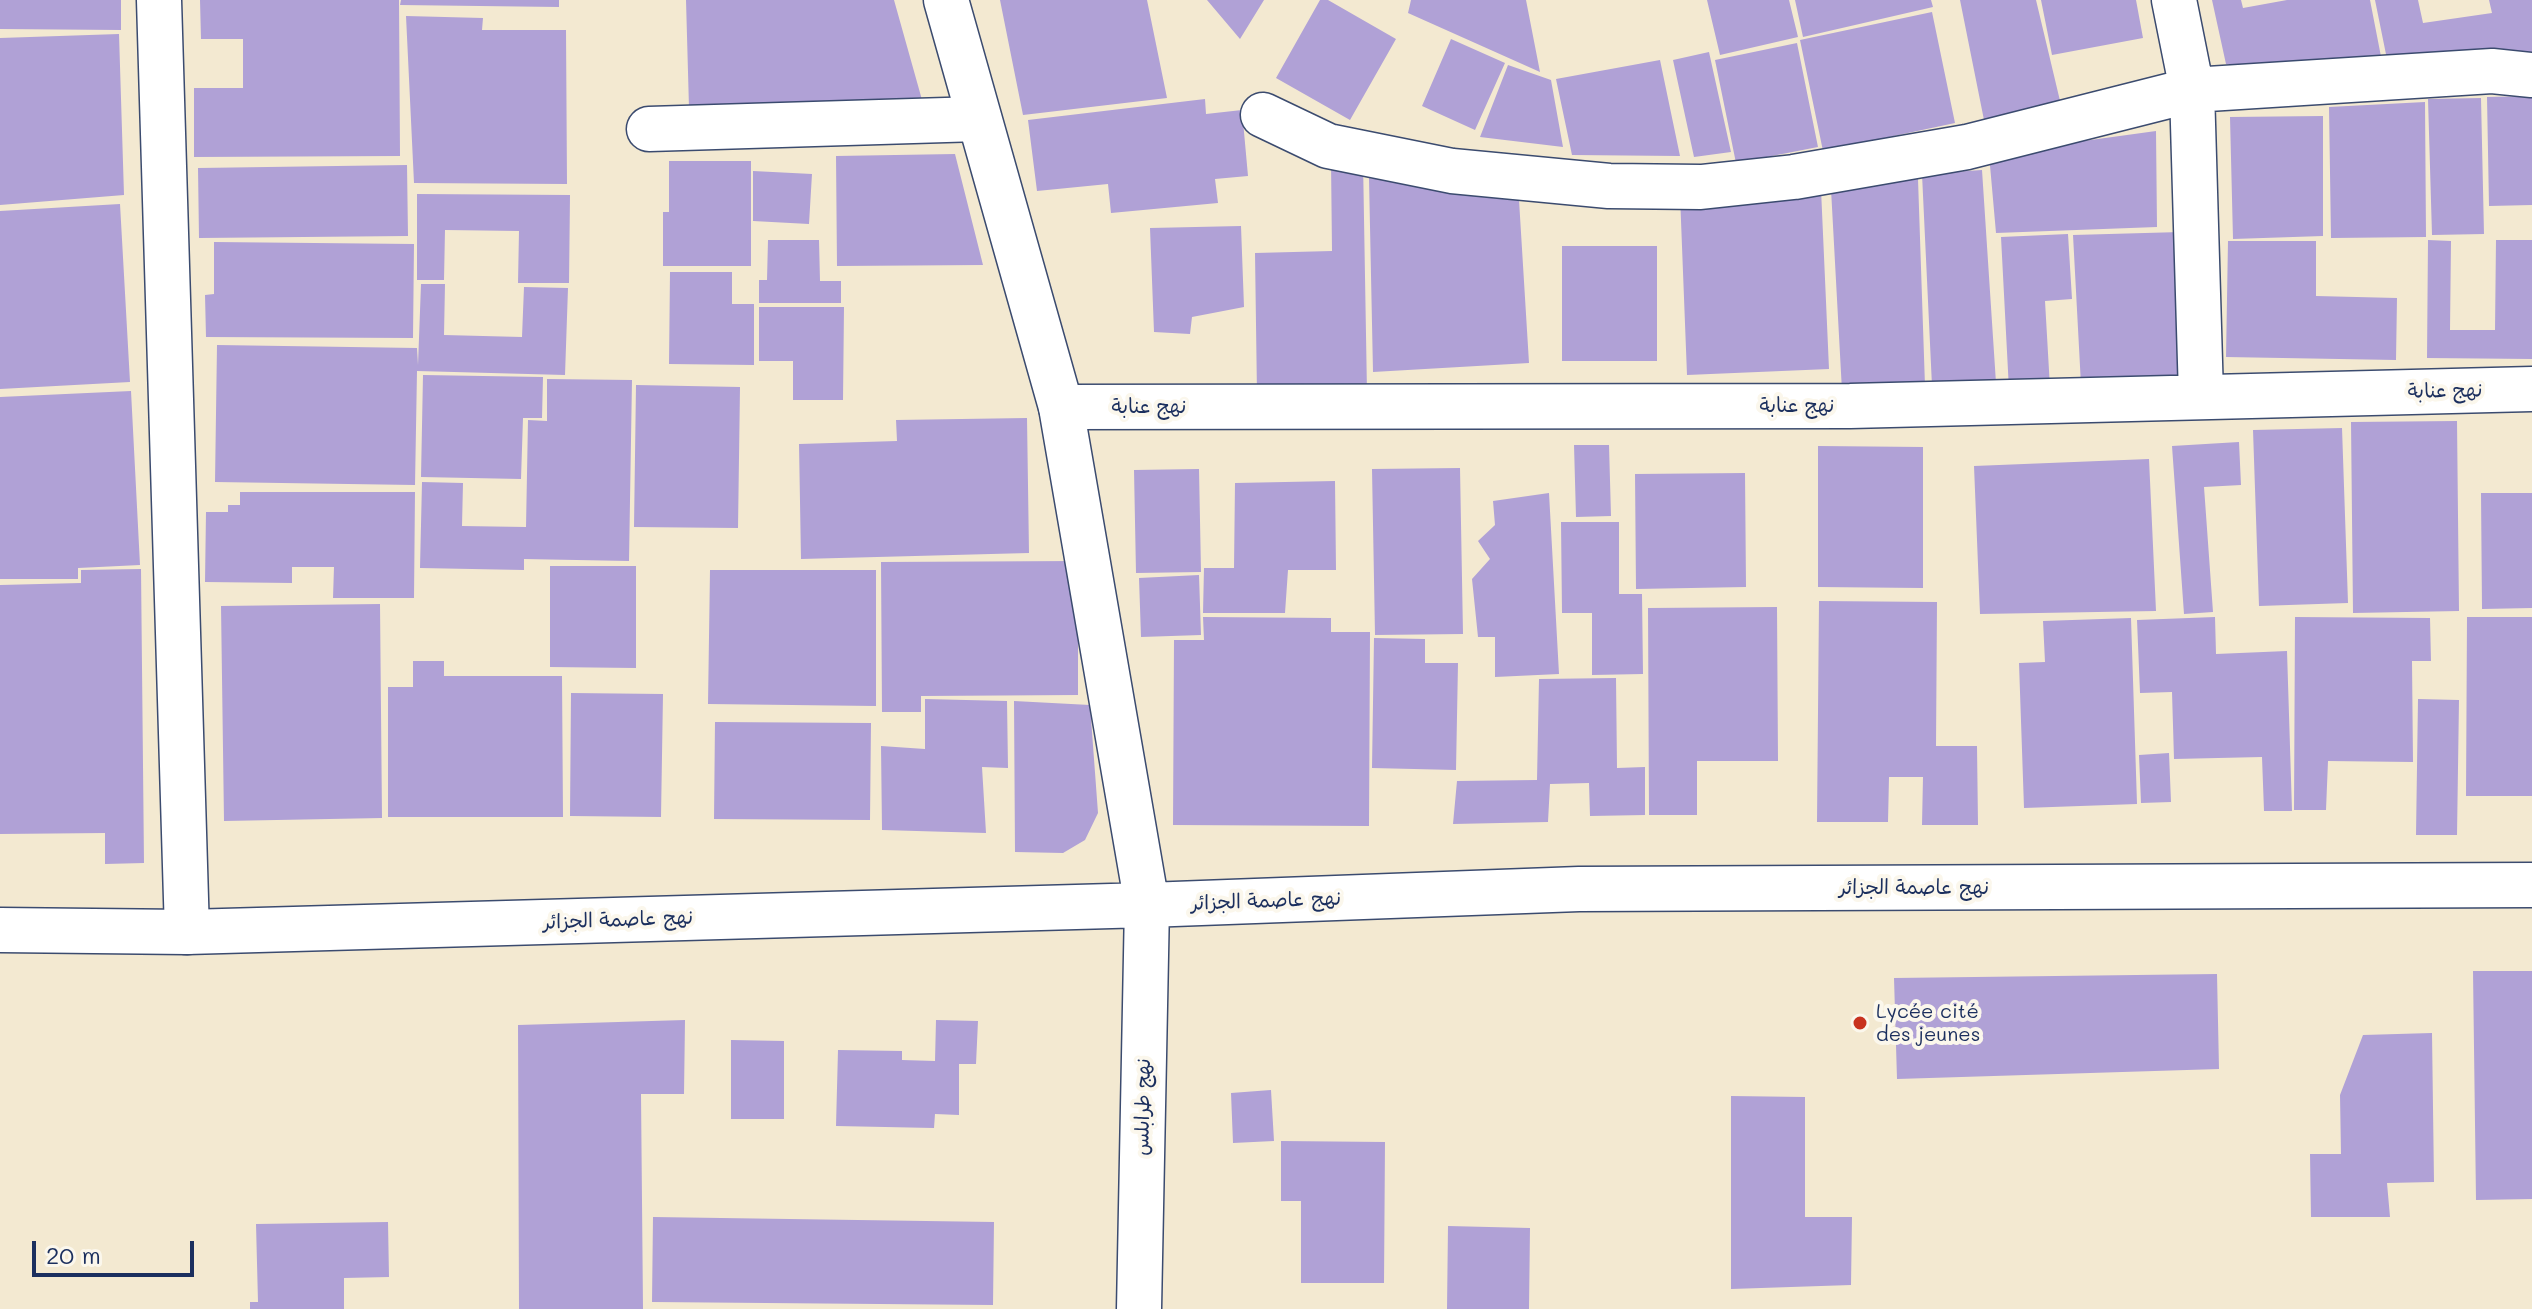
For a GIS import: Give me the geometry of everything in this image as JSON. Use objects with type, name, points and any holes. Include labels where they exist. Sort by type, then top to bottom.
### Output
[{"type":"street","points":[[159,0],[187,932]]},
{"type":"street","name":"نهج طرابلس","points":[[946,0],[1061,407],[1147,905],[1139,1309]]},
{"type":"street","points":[[2174,0],[2192,90],[2201,396]]},
{"type":"street","points":[[1263,115],[1328,146],[1452,171],[1609,186],[1701,187],[1794,177],[1967,147],[2192,90],[2492,71],[2532,75]]},
{"type":"street","points":[[649,129],[979,119]]},
{"type":"street","name":"نهج عنابة","points":[[1061,407],[1850,406],[2532,389]]},
{"type":"street","name":"نهج عاصمة الجزائر","points":[[0,930],[187,932],[1147,905],[1579,889],[2532,885]]},
{"type":"building","points":[[0,0],[121,0],[121,30],[0,29]]},
{"type":"building","points":[[200,0],[399,0],[400,156],[194,157],[194,88],[243,88],[243,39],[201,39]]},
{"type":"building","points":[[401,0],[559,0],[559,7],[400,5]]},
{"type":"building","points":[[686,0],[894,0],[924,107],[689,108]]},
{"type":"building","points":[[1000,0],[1147,0],[1167,98],[1023,115]]},
{"type":"building","points":[[1207,0],[1264,0],[1240,39]]},
{"type":"building","points":[[1320,0],[1328,0],[1396,39],[1350,120],[1276,78]]},
{"type":"building","points":[[1411,0],[1526,0],[1540,72],[1408,13]]},
{"type":"building","points":[[1707,0],[1789,0],[1798,37],[1720,55]]},
{"type":"building","points":[[1795,0],[1931,0],[1933,7],[1803,37]]},
{"type":"building","points":[[1960,0],[2036,0],[2061,105],[1984,120]]},
{"type":"building","points":[[2041,0],[2136,0],[2143,38],[2052,55]]},
{"type":"building","points":[[2212,0],[2241,0],[2243,8],[2287,0],[2370,0],[2384,72],[2226,64]]},
{"type":"building","points":[[2375,0],[2418,0],[2423,23],[2492,13],[2489,0],[2532,0],[2532,57],[2390,74]]},
{"type":"building","points":[[1932,12],[1955,123],[1823,151],[1800,40]]},
{"type":"building","points":[[406,16],[483,18],[482,30],[566,30],[567,184],[414,183]]},
{"type":"building","points":[[119,34],[124,195],[0,205],[0,38]]},
{"type":"building","points":[[1451,39],[1505,63],[1475,130],[1422,106]]},
{"type":"building","points":[[1797,43],[1818,147],[1736,163],[1715,60]]},
{"type":"building","points":[[1709,52],[1731,152],[1694,157],[1673,60]]},
{"type":"building","points":[[1660,60],[1680,156],[1572,155],[1556,79]]},
{"type":"building","points":[[1508,65],[1551,80],[1563,147],[1480,137]]},
{"type":"building","points":[[2532,96],[2532,205],[2489,206],[2487,97]]},
{"type":"building","points":[[2481,98],[2484,234],[2432,235],[2428,99]]},
{"type":"building","points":[[1205,99],[1206,114],[1242,110],[1248,176],[1215,179],[1218,203],[1111,213],[1108,184],[1037,191],[1028,120]]},
{"type":"building","points":[[2425,102],[2426,237],[2331,238],[2329,107]]},
{"type":"building","points":[[2323,116],[2323,236],[2233,239],[2230,117]]},
{"type":"building","points":[[2156,131],[2157,227],[1996,233],[1989,154]]},
{"type":"building","points":[[955,154],[983,265],[837,266],[836,156]]},
{"type":"building","points":[[1363,160],[1367,393],[1257,395],[1255,253],[1332,251],[1331,161]]},
{"type":"building","points":[[669,161],[751,161],[751,266],[663,266],[663,212],[669,212]]},
{"type":"building","points":[[407,165],[408,236],[199,238],[198,168]]},
{"type":"building","points":[[1982,170],[1996,383],[1932,386],[1922,174]]},
{"type":"building","points":[[753,171],[812,174],[809,224],[753,221]]},
{"type":"building","points":[[1369,178],[1519,200],[1529,363],[1373,372]]},
{"type":"building","points":[[1918,179],[1925,386],[1842,391],[1831,189]]},
{"type":"building","points":[[1821,189],[1829,369],[1687,375],[1680,195]]},
{"type":"building","points":[[417,194],[570,195],[569,283],[518,283],[519,231],[445,230],[444,280],[417,280]]},
{"type":"building","points":[[120,204],[130,382],[0,389],[0,211]]},
{"type":"building","points":[[1241,226],[1244,307],[1192,317],[1190,334],[1154,332],[1150,228]]},
{"type":"building","points":[[2181,232],[2188,381],[2081,385],[2073,235]]},
{"type":"building","points":[[2068,234],[2072,299],[2045,301],[2050,388],[2009,390],[2001,237]]},
{"type":"building","points":[[768,240],[819,240],[820,281],[841,281],[841,303],[759,303],[759,280],[767,280]]},
{"type":"building","points":[[2428,240],[2451,241],[2450,330],[2495,330],[2496,240],[2532,240],[2532,359],[2427,358]]},
{"type":"building","points":[[2228,241],[2316,241],[2316,296],[2397,298],[2396,360],[2226,357]]},
{"type":"building","points":[[214,242],[414,244],[413,338],[206,337],[205,295],[214,294]]},
{"type":"building","points":[[1562,246],[1657,246],[1657,361],[1562,361]]},
{"type":"building","points":[[670,272],[732,272],[732,304],[754,304],[754,365],[669,364]]},
{"type":"building","points":[[421,284],[445,284],[444,335],[522,337],[524,287],[568,288],[565,375],[417,371],[415,485],[215,482],[217,345],[417,348],[418,365]]},
{"type":"building","points":[[759,307],[844,307],[843,400],[793,400],[793,361],[759,361]]},
{"type":"building","points":[[423,375],[543,377],[542,418],[523,418],[521,479],[421,477]]},
{"type":"building","points":[[547,379],[632,380],[629,561],[524,559],[524,570],[420,568],[422,482],[463,483],[462,526],[526,527],[528,420],[547,421]]},
{"type":"building","points":[[636,385],[740,387],[738,528],[634,527]]},
{"type":"building","points":[[131,391],[140,565],[78,568],[78,579],[0,579],[0,397]]},
{"type":"building","points":[[1027,418],[1029,553],[801,559],[799,444],[897,441],[896,420]]},
{"type":"building","points":[[2457,421],[2459,611],[2353,613],[2351,422]]},
{"type":"building","points":[[2342,428],[2348,603],[2259,606],[2253,430]]},
{"type":"building","points":[[2239,442],[2241,485],[2204,487],[2213,612],[2184,614],[2172,446]]},
{"type":"building","points":[[1574,445],[1609,445],[1611,516],[1576,517]]},
{"type":"building","points":[[1818,446],[1923,447],[1923,588],[1818,587]]},
{"type":"building","points":[[2149,459],[2156,611],[1980,614],[1974,466]]},
{"type":"building","points":[[1460,468],[1463,634],[1375,635],[1372,469]]},
{"type":"building","points":[[1199,469],[1201,572],[1136,573],[1134,470]]},
{"type":"building","points":[[1745,473],[1746,587],[1636,589],[1635,474]]},
{"type":"building","points":[[1335,481],[1336,570],[1288,570],[1285,613],[1203,613],[1204,568],[1234,568],[1235,483]]},
{"type":"building","points":[[240,492],[415,492],[414,598],[333,598],[334,567],[292,567],[292,583],[205,582],[206,512],[228,512],[228,505],[240,505]]},
{"type":"building","points":[[1549,493],[1559,674],[1495,677],[1495,637],[1478,637],[1472,579],[1490,559],[1478,541],[1495,525],[1493,501]]},
{"type":"building","points":[[2481,493],[2532,493],[2532,608],[2482,609]]},
{"type":"building","points":[[1561,522],[1619,522],[1619,594],[1642,594],[1643,674],[1592,675],[1592,613],[1562,613]]},
{"type":"building","points":[[1078,561],[1078,695],[921,696],[921,712],[882,712],[881,562]]},
{"type":"building","points":[[550,566],[636,566],[636,668],[550,667]]},
{"type":"building","points":[[141,569],[144,863],[105,864],[105,833],[0,834],[0,585],[81,583],[81,570]]},
{"type":"building","points":[[710,570],[876,570],[876,706],[708,704]]},
{"type":"building","points":[[1199,575],[1201,635],[1141,637],[1139,578]]},
{"type":"building","points":[[1819,601],[1937,602],[1936,746],[1977,746],[1978,825],[1922,825],[1923,777],[1889,777],[1888,822],[1817,822]]},
{"type":"building","points":[[380,604],[382,818],[224,821],[221,606]]},
{"type":"building","points":[[1777,607],[1778,761],[1697,761],[1697,815],[1649,815],[1648,608]]},
{"type":"building","points":[[1203,617],[1331,618],[1331,632],[1370,632],[1369,826],[1173,825],[1174,640],[1204,640]]},
{"type":"building","points":[[2215,617],[2216,654],[2287,651],[2292,811],[2264,811],[2262,757],[2174,759],[2172,692],[2140,693],[2137,620]]},
{"type":"building","points":[[2295,617],[2430,618],[2431,661],[2412,661],[2413,762],[2328,761],[2326,810],[2294,810]]},
{"type":"building","points":[[2467,617],[2532,617],[2532,796],[2466,796]]},
{"type":"building","points":[[2131,618],[2137,804],[2024,808],[2019,663],[2045,662],[2043,621]]},
{"type":"building","points":[[1374,638],[1425,639],[1425,663],[1458,663],[1456,770],[1372,768]]},
{"type":"building","points":[[413,661],[444,661],[444,676],[562,676],[563,817],[388,817],[388,687],[413,687]]},
{"type":"building","points":[[1616,678],[1617,768],[1645,767],[1645,815],[1590,816],[1589,783],[1550,784],[1548,822],[1453,824],[1457,781],[1537,780],[1539,679]]},
{"type":"building","points":[[571,693],[663,694],[661,817],[570,816]]},
{"type":"building","points":[[925,699],[1007,701],[1008,768],[982,767],[986,833],[882,830],[881,746],[925,749]]},
{"type":"building","points":[[2418,699],[2459,700],[2457,835],[2416,835]]},
{"type":"building","points":[[1014,701],[1090,705],[1098,813],[1085,840],[1063,853],[1015,852]]},
{"type":"building","points":[[715,722],[871,723],[870,820],[714,819]]},
{"type":"building","points":[[2169,753],[2171,802],[2141,803],[2139,755]]},
{"type":"building","points":[[2473,971],[2532,971],[2532,1199],[2476,1200]]},
{"type":"building","points":[[2217,974],[2219,1069],[1897,1079],[1894,978]]},
{"type":"building","points":[[685,1020],[684,1094],[641,1094],[643,1309],[519,1309],[518,1025]]},
{"type":"building","points":[[936,1020],[978,1021],[976,1064],[959,1064],[959,1115],[935,1114],[934,1128],[836,1126],[838,1050],[902,1051],[902,1060],[935,1061]]},
{"type":"building","points":[[2432,1033],[2434,1182],[2387,1183],[2390,1217],[2311,1217],[2310,1154],[2341,1154],[2340,1095],[2363,1035]]},
{"type":"building","points":[[731,1040],[784,1041],[784,1119],[731,1119]]},
{"type":"building","points":[[1271,1090],[1274,1141],[1233,1143],[1231,1093]]},
{"type":"building","points":[[1731,1096],[1805,1097],[1805,1217],[1852,1217],[1851,1285],[1731,1289]]},
{"type":"building","points":[[1281,1141],[1385,1142],[1384,1283],[1301,1283],[1301,1201],[1281,1201]]},
{"type":"building","points":[[653,1217],[994,1222],[993,1305],[652,1302]]},
{"type":"building","points":[[388,1222],[389,1277],[344,1278],[344,1309],[250,1309],[250,1302],[258,1302],[256,1224]]},
{"type":"building","points":[[1448,1226],[1530,1228],[1529,1309],[1447,1309]]},
{"type":"place","name":"Lycée cité des jeunes","points":[[1860,1023]]}]
